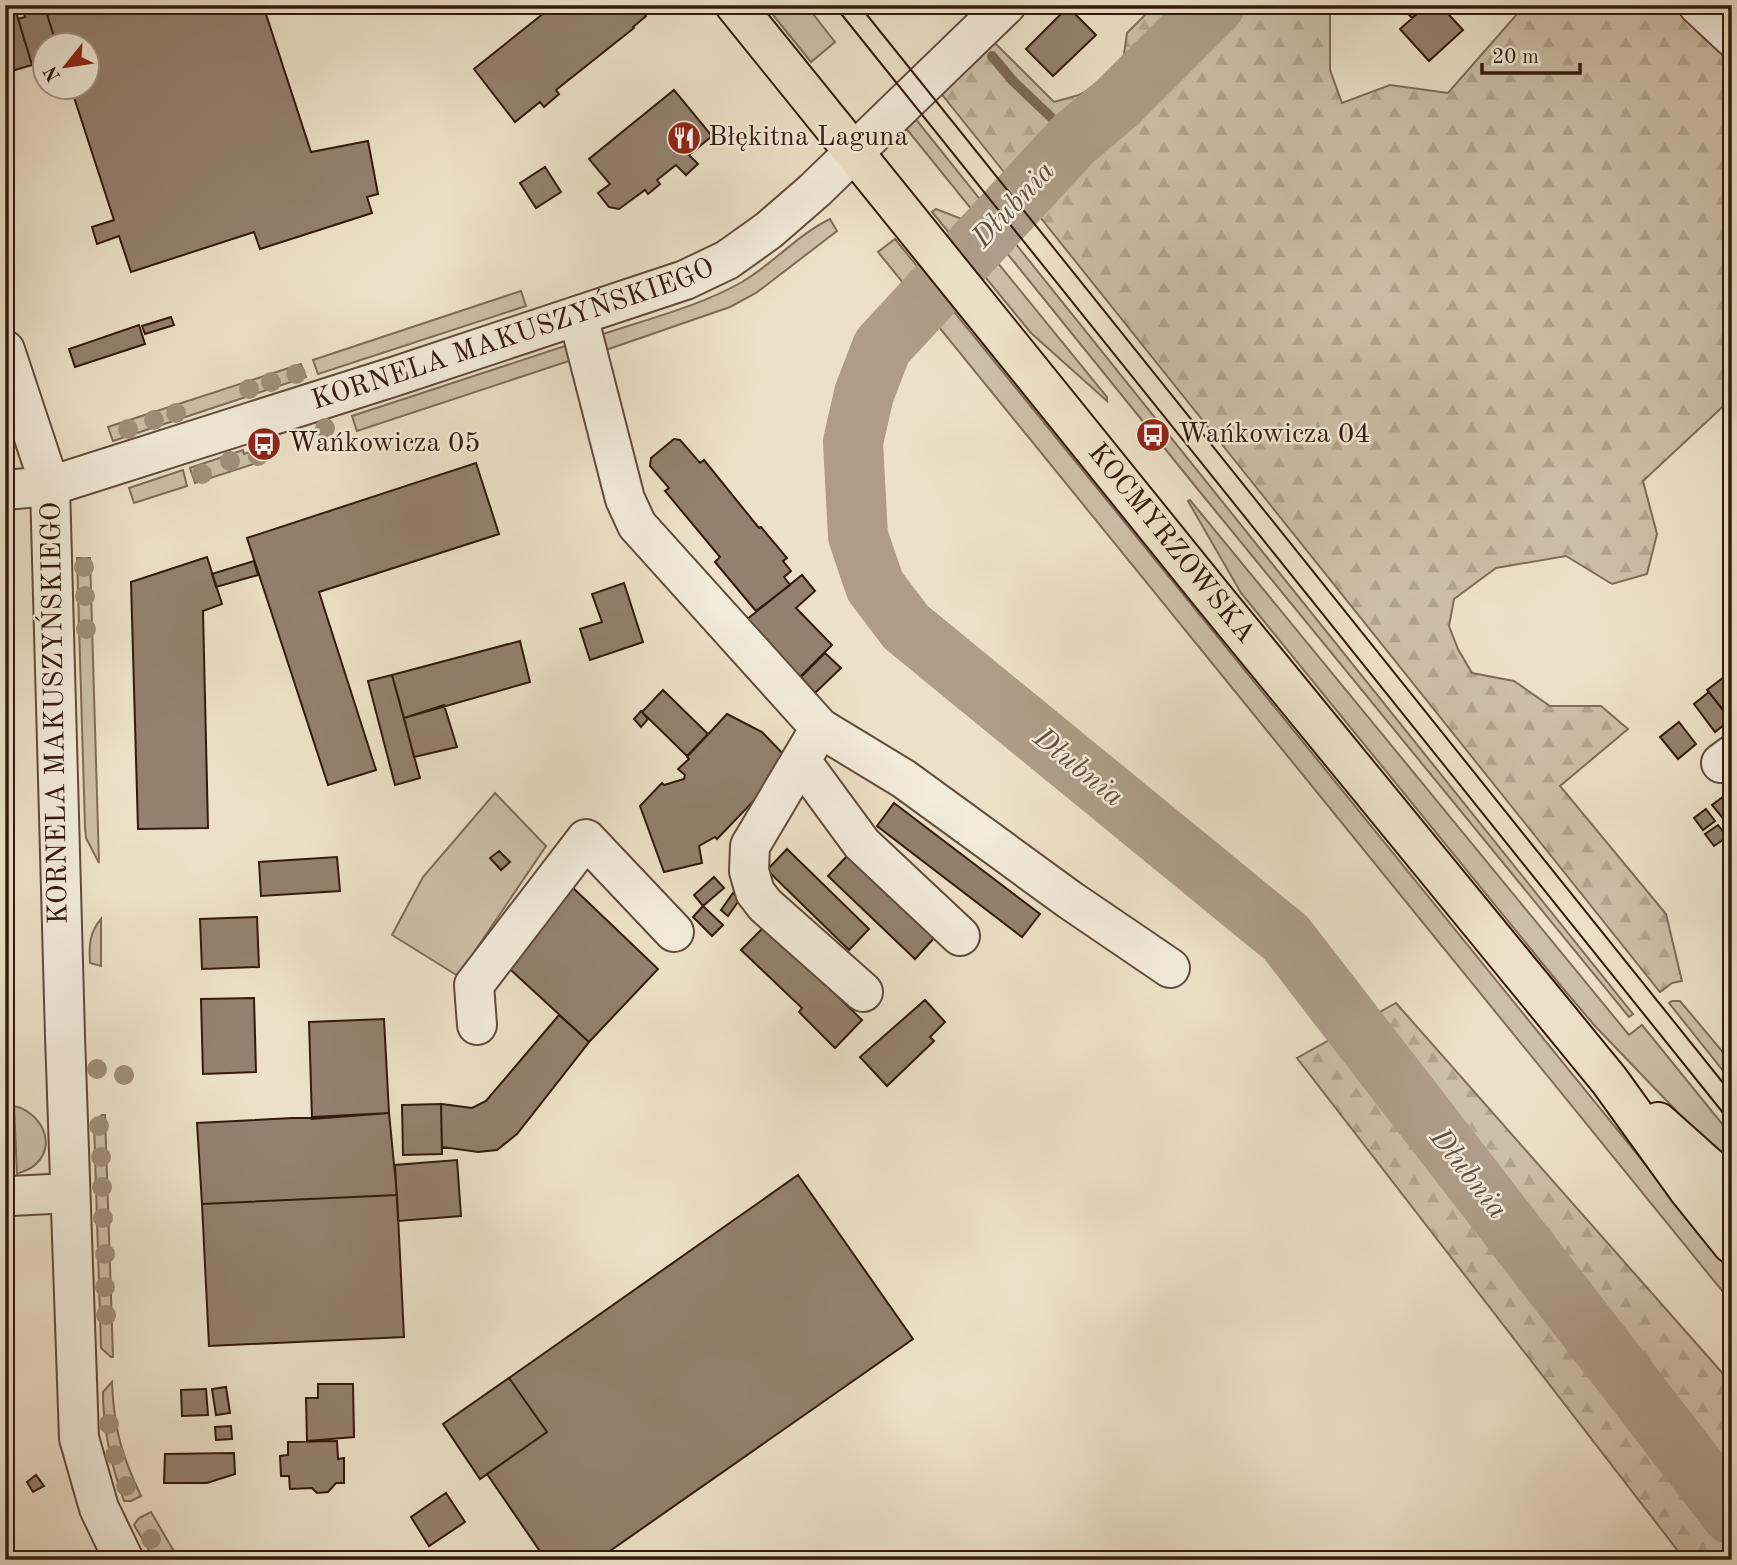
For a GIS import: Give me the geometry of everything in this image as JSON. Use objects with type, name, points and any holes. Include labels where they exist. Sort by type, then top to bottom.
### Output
[{"type":"main road","name":"KOCMYRZOWSKA","points":[[735,5],[1609,1080],[1687,1188],[1732,1244]]},
{"type":"main road","name":"KOCMYRZOWSKA","points":[[1609,1080],[1732,1188]]},
{"type":"street","name":"KORNELA MAKUSZYŃSKIEGO","points":[[124,1560],[99,1508],[79,1438],[50,486],[578,316],[685,280],[727,260],[769,230],[816,190],[853,151],[1006,5]]},
{"type":"street","points":[[1698,5],[1732,37]]},
{"type":"street","points":[[578,316],[625,499],[638,525],[820,728],[904,779],[1070,900],[1170,968]]},
{"type":"street","points":[[5,350],[50,486],[5,490]]},
{"type":"street","points":[[820,728],[750,846],[749,871],[755,892],[765,905],[863,992]]},
{"type":"street","points":[[801,761],[862,844],[960,936]]},
{"type":"street","points":[[477,1025],[474,985],[586,839],[674,932]]},
{"type":"street","points":[[11,1196],[70,1194]]},
{"type":"green space","points":[[765,5],[806,5],[835,42],[811,62]]},
{"type":"green space","points":[[1155,5],[1336,5],[1330,13],[1330,70],[1342,103],[1390,85],[1448,93],[1525,5],[1676,5],[1732,56],[1732,398],[1643,481],[1657,534],[1647,574],[1612,584],[1566,556],[1496,568],[1454,599],[1449,626],[1472,673],[1514,681],[1550,706],[1601,706],[1628,729],[1560,786],[1666,914],[1682,981],[1672,983],[1660,992],[940,92],[995,43],[1054,102],[1079,95],[1102,83],[1123,61],[1127,33]]},
{"type":"green space","points":[[914,117],[1633,1014],[1629,1017],[905,127]]},
{"type":"green space","points":[[936,209],[962,219],[1107,397],[1107,401],[1031,333],[932,212]]},
{"type":"green space","points":[[830,219],[837,231],[756,293],[730,307],[600,352],[600,335],[690,306],[725,291],[753,275],[807,233]]},
{"type":"green space","points":[[895,239],[1732,1271],[1732,1303],[878,252]]},
{"type":"green space","points":[[521,291],[526,306],[318,374],[313,360]]},
{"type":"green space","points":[[565,346],[575,359],[357,431],[352,416]]},
{"type":"green space","points":[[301,364],[306,377],[113,441],[108,427]]},
{"type":"green space","points":[[265,447],[269,459],[195,483],[190,468],[243,450],[244,454]]},
{"type":"green space","points":[[183,470],[187,486],[134,503],[129,488]]},
{"type":"green space","points":[[1190,500],[1629,1035],[1642,1025],[1732,1136],[1732,1169],[1595,1026],[1241,593],[1188,501]]},
{"type":"green space","points":[[77,558],[90,558],[99,863],[86,838],[85,827]]},
{"type":"green space","points":[[495,793],[546,846],[458,976],[392,935],[423,877]]},
{"type":"green space","points":[[101,919],[101,966],[90,963],[90,951],[92,935]]},
{"type":"green space","points":[[1680,1001],[1732,1063],[1732,1082],[1669,1003]]},
{"type":"green space","points":[[1396,1003],[1732,1384],[1732,1560],[1685,1560],[1297,1058]]},
{"type":"green space","points":[[14,1106],[23,1109],[37,1120],[42,1128],[46,1146],[37,1163],[17,1174]]},
{"type":"green space","points":[[105,1115],[113,1357],[101,1348],[94,1123]]},
{"type":"green space","points":[[112,1382],[120,1441],[141,1496],[131,1501],[124,1501],[106,1434],[103,1392]]},
{"type":"green space","points":[[151,1512],[179,1560],[155,1560],[134,1525],[139,1518]]},
{"type":"building","points":[[5,5],[14,5],[32,65],[5,73]]},
{"type":"building","points":[[21,5],[44,5],[53,32],[32,32],[32,65],[18,19],[25,17]]},
{"type":"building","points":[[44,5],[263,5],[311,152],[368,141],[378,194],[367,197],[372,213],[260,249],[254,232],[131,272],[119,236],[97,244],[92,227],[114,220],[76,102],[102,102],[102,32],[53,32]]},
{"type":"building","points":[[554,5],[637,5],[646,16],[556,90],[559,94],[544,107],[540,102],[515,122],[474,69]]},
{"type":"building","points":[[1427,5],[1412,18],[1401,7]]},
{"type":"building","points":[[1427,5],[1440,5],[1463,30],[1429,61],[1400,29]]},
{"type":"building","points":[[1068,7],[1096,35],[1053,76],[1026,49]]},
{"type":"building","points":[[674,90],[712,136],[689,155],[698,164],[686,175],[676,165],[657,180],[660,184],[648,194],[645,190],[619,209],[609,207],[598,193],[610,184],[589,159]]},
{"type":"building","points":[[545,167],[561,192],[536,208],[520,183]]},
{"type":"building","points":[[171,317],[174,325],[145,334],[142,326]]},
{"type":"building","points":[[139,325],[145,344],[75,367],[69,349]]},
{"type":"building","points":[[674,439],[680,440],[700,463],[704,460],[787,558],[783,561],[791,571],[784,577],[790,585],[756,611],[715,562],[720,557],[665,491],[669,488],[650,466],[651,458]]},
{"type":"building","points":[[476,463],[499,534],[319,592],[376,770],[328,785],[247,538]]},
{"type":"building","points":[[207,557],[222,604],[203,611],[208,828],[138,829],[131,582]]},
{"type":"building","points":[[254,561],[258,575],[216,587],[212,574]]},
{"type":"building","points":[[802,575],[815,591],[796,608],[832,645],[800,677],[746,620]]},
{"type":"building","points":[[624,583],[643,642],[590,660],[580,629],[602,622],[592,594]]},
{"type":"building","points":[[520,641],[530,682],[404,718],[392,675]]},
{"type":"building","points":[[825,653],[841,668],[815,693],[801,677]]},
{"type":"building","points":[[1732,671],[1732,721],[1707,690]]},
{"type":"building","points":[[392,675],[420,778],[395,785],[368,681]]},
{"type":"building","points":[[663,690],[708,734],[687,756],[642,712]]},
{"type":"building","points":[[1709,692],[1730,720],[1715,732],[1694,704]]},
{"type":"building","points":[[444,705],[457,747],[414,757],[404,718]]},
{"type":"building","points":[[641,711],[648,719],[641,727],[634,719]]},
{"type":"building","points":[[727,714],[762,732],[791,762],[717,839],[715,837],[699,846],[702,863],[664,872],[640,806],[662,783],[664,785],[684,779],[685,775],[678,769]]},
{"type":"building","points":[[1679,722],[1696,744],[1678,759],[1660,737]]},
{"type":"building","points":[[1731,791],[1732,826],[1730,827],[1712,805]]},
{"type":"building","points":[[894,803],[1040,914],[1022,937],[877,826]]},
{"type":"building","points":[[1706,809],[1715,821],[1703,830],[1694,818]]},
{"type":"building","points":[[1718,825],[1727,837],[1714,846],[1705,834]]},
{"type":"building","points":[[787,849],[869,929],[849,950],[767,870]]},
{"type":"building","points":[[499,851],[510,862],[501,870],[490,858]]},
{"type":"building","points":[[849,854],[935,937],[915,959],[828,876]]},
{"type":"building","points":[[337,857],[340,891],[261,896],[259,862]]},
{"type":"building","points":[[714,877],[724,888],[703,906],[694,895]]},
{"type":"building","points":[[570,885],[658,969],[589,1042],[500,960]]},
{"type":"building","points":[[733,893],[740,899],[728,916],[721,910]]},
{"type":"building","points":[[703,906],[723,925],[712,936],[693,917]]},
{"type":"building","points":[[257,917],[259,967],[202,969],[200,919]]},
{"type":"building","points":[[765,926],[862,1020],[835,1048],[799,1012],[802,1008],[741,950]]},
{"type":"building","points":[[254,998],[256,1072],[203,1074],[201,999]]},
{"type":"building","points":[[925,1000],[945,1022],[930,1037],[934,1041],[887,1086],[860,1057]]},
{"type":"building","points":[[559,1015],[589,1042],[517,1134],[497,1150],[478,1152],[442,1147],[441,1104],[472,1108],[486,1101]]},
{"type":"building","points":[[384,1019],[389,1113],[312,1119],[309,1022]]},
{"type":"building","points":[[441,1104],[442,1154],[403,1155],[402,1105]]},
{"type":"building","points":[[389,1113],[397,1195],[202,1204],[197,1123]]},
{"type":"building","points":[[457,1160],[461,1216],[398,1221],[395,1165]]},
{"type":"building","points":[[798,1175],[913,1339],[597,1560],[546,1560],[487,1474],[547,1432],[509,1378]]},
{"type":"building","points":[[397,1195],[404,1337],[209,1346],[202,1204]]},
{"type":"building","points":[[509,1378],[547,1432],[480,1479],[443,1424]]},
{"type":"building","points":[[318,1384],[353,1384],[354,1437],[307,1441],[306,1398],[318,1398]]},
{"type":"building","points":[[226,1387],[230,1413],[216,1415],[212,1389]]},
{"type":"building","points":[[206,1389],[208,1415],[182,1416],[181,1390]]},
{"type":"building","points":[[231,1426],[232,1439],[216,1440],[215,1427]]},
{"type":"building","points":[[337,1441],[338,1459],[344,1458],[344,1483],[336,1483],[328,1492],[317,1493],[312,1488],[290,1489],[289,1476],[281,1476],[280,1456],[288,1455],[288,1442]]},
{"type":"building","points":[[234,1453],[235,1474],[207,1483],[164,1483],[165,1454]]},
{"type":"building","points":[[36,1475],[44,1486],[33,1492],[27,1482]]},
{"type":"building","points":[[446,1493],[465,1522],[429,1546],[411,1517]]},
{"type":"waterway","name":"Dłubnia","points":[[1215,5],[1118,102],[1074,139],[882,347],[864,394],[853,442],[858,536],[875,586],[906,627],[1286,938],[1732,1515]]},
{"type":"waterway","points":[[992,56],[1013,81],[1074,139]]},
{"type":"tram line","points":[[834,5],[1732,1124]]},
{"type":"tram line","points":[[859,5],[1732,1094]]},
{"type":"place","name":"Błękitna Laguna","points":[[684,138]]},
{"type":"place","name":"Wańkowicza 04","points":[[1153,435]]},
{"type":"place","name":"Wańkowicza 05","points":[[264,444]]}]
